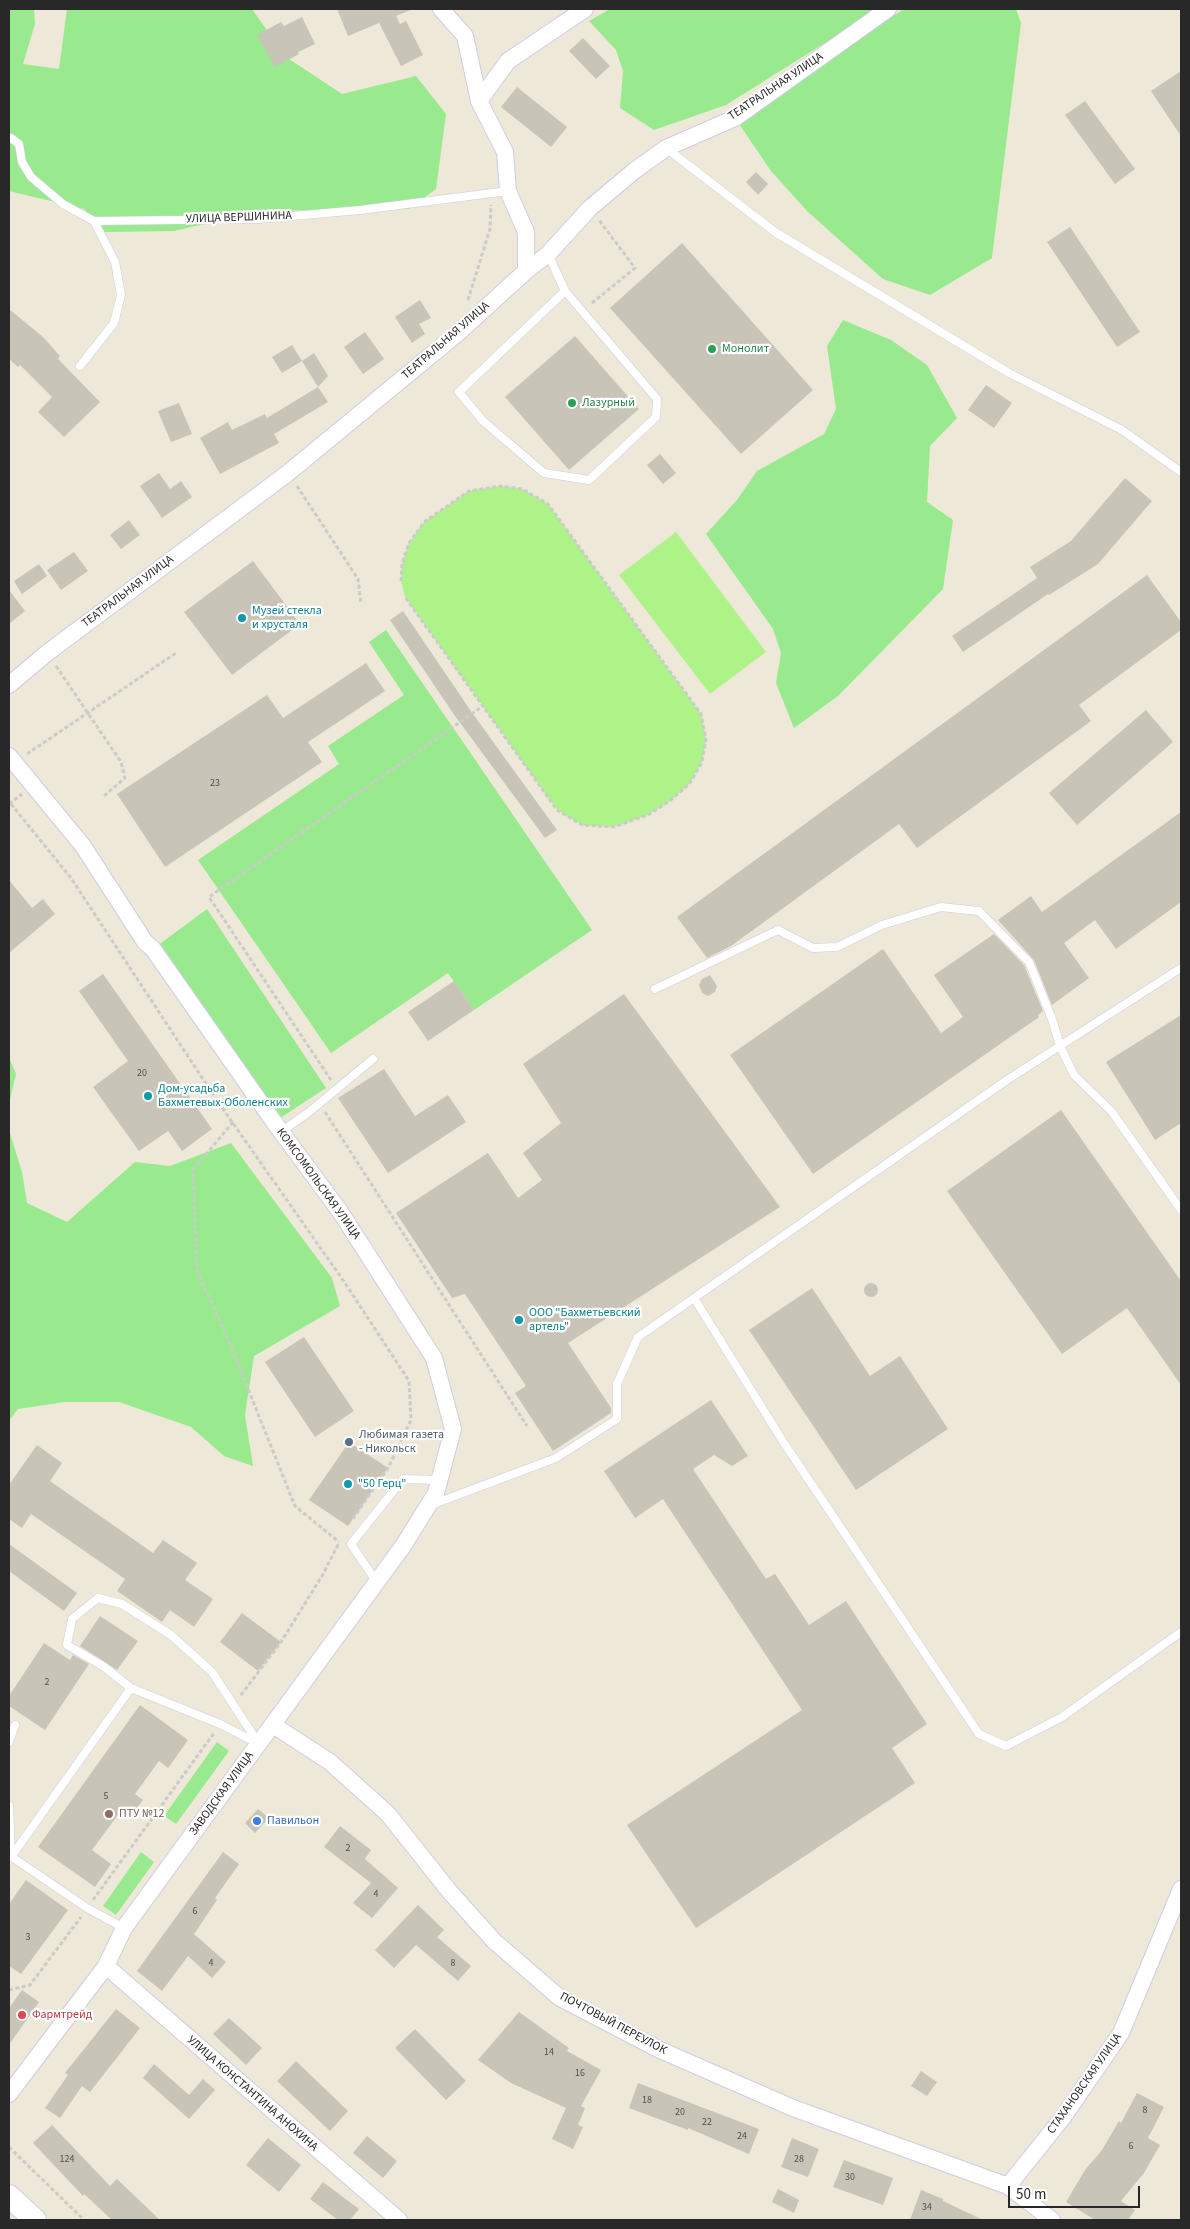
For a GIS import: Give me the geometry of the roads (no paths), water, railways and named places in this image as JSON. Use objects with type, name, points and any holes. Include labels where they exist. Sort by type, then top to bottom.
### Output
[{"type":"main road","points":[[9,2196],[35,2220]]},
{"type":"street","points":[[441,9],[465,36],[479,101],[505,152],[500,192],[526,232],[526,270]]},
{"type":"street","points":[[479,101],[508,61],[585,9]]},
{"type":"street","name":"ТЕАТРАЛЬНАЯ УЛИЦА","points":[[9,685],[47,653],[288,473],[458,333],[526,270],[548,254],[590,208],[666,148],[735,118],[888,9]]},
{"type":"street","name":"КОМСОМОЛЬСКАЯ УЛИЦА","points":[[11,759],[83,846],[144,942],[153,948],[281,1132],[341,1213],[434,1358],[453,1429],[434,1493]]},
{"type":"street","name":"ЗАВОДСКАЯ УЛИЦА","points":[[9,2094],[106,1966],[124,1928],[403,1546],[434,1493]]},
{"type":"street","name":"ПОЧТОВЫЙ ПЕРЕУЛОК","points":[[273,1725],[330,1762],[388,1814],[450,1892],[494,1941],[560,1998],[658,2049],[792,2108],[1008,2186],[1052,2220]]},
{"type":"street","name":"СТАХАНОВСКАЯ УЛИЦА","points":[[1008,2186],[1064,2116],[1121,2034],[1181,1890]]},
{"type":"street","name":"УЛИЦА КОНСТАНТИНА АНОХИНА","points":[[106,1966],[399,2220]]},
{"type":"lane","name":"УЛИЦА ВЕРШИНИНА","points":[[9,139],[11,138],[18,144],[22,162],[31,177],[63,204],[94,221],[258,219],[360,210],[500,192]]},
{"type":"lane","points":[[666,148],[775,232],[1009,373],[1122,430],[1181,472]]},
{"type":"lane","points":[[80,366],[114,323],[121,295],[115,262],[94,221]]},
{"type":"lane","points":[[548,254],[565,291],[657,399],[656,417],[589,480],[544,473],[483,421],[459,392],[565,291]]},
{"type":"lane","points":[[655,989],[778,930],[812,948],[837,947],[882,925],[941,907],[979,911],[1029,962],[1052,1019],[1060,1046],[1074,1075],[1112,1112],[1181,1210]]},
{"type":"lane","points":[[376,1581],[351,1544],[403,1479],[434,1493],[556,1458],[617,1419],[617,1384],[638,1337],[1007,1080],[1181,968]]},
{"type":"lane","points":[[281,1132],[373,1058]]},
{"type":"lane","points":[[694,1298],[784,1443],[979,1734],[1006,1746],[1062,1717],[1181,1632]]},
{"type":"lane","points":[[98,1598],[122,1604],[171,1635],[212,1672],[259,1744],[220,1724],[131,1688],[103,1666],[67,1645],[72,1619],[98,1598]]},
{"type":"lane","points":[[10,1856],[131,1688]]},
{"type":"lane","points":[[9,1742],[14,1725]]},
{"type":"lane","points":[[9,1806],[10,1856]]},
{"type":"lane","points":[[10,1856],[87,1908],[124,1928]]},
{"type":"place","name":"Монолит","points":[[712,349]]},
{"type":"place","name":"Лазурный","points":[[572,403]]},
{"type":"place","name":"Музей стекла и хрусталя","points":[[242,618]]},
{"type":"place","name":"Дом-усадьба Бахметевых-Оболенских","points":[[148,1096]]},
{"type":"place","name":"ООО \"Бахметьевский артель\"","points":[[519,1320]]},
{"type":"place","name":"Любимая газета - Никольск","points":[[349,1442]]},
{"type":"place","name":"\"50 Герц\"","points":[[348,1484]]},
{"type":"place","name":"ПТУ №12","points":[[109,1814]]},
{"type":"place","name":"Павильон","points":[[257,1821]]},
{"type":"place","name":"Фармтрейд","points":[[22,2015]]}]
